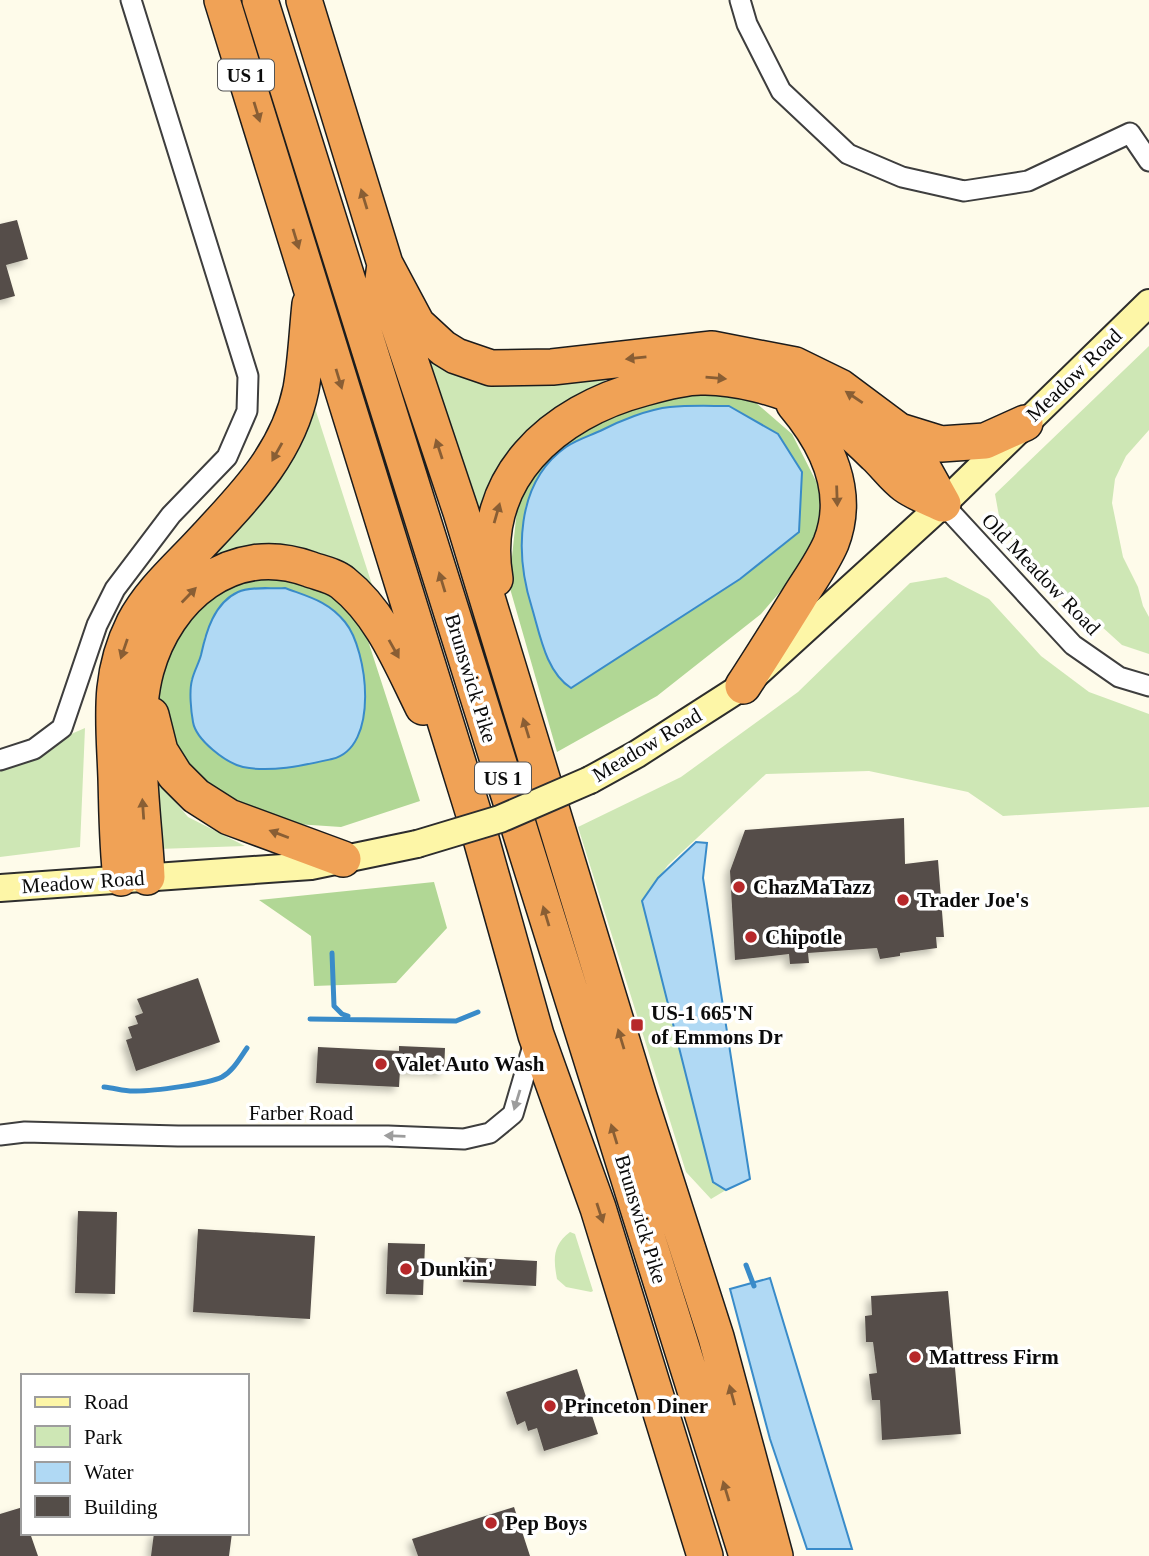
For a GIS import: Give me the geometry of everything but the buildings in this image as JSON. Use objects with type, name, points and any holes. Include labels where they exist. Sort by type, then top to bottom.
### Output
[{"type":"highway","name":"Brunswick Pike","points":[[222,0],[476,821],[537,1035],[598,1208],[705,1556]]},
{"type":"highway","name":"Brunswick Pike","points":[[260,0],[747,1556]]},
{"type":"highway","points":[[304,0],[384,264],[417,324],[443,348],[456,356],[491,368],[552,367],[712,349],[794,366],[840,387],[898,431],[919,461],[943,504]]},
{"type":"highway","points":[[384,264],[383,279],[461,513],[639,1097],[716,1337],[775,1556]]},
{"type":"highway","points":[[134,878],[116,833],[112,718],[116,675],[134,622],[148,600],[251,489],[268,468],[281,445],[301,388],[312,290]]},
{"type":"highway","points":[[511,677],[491,557],[494,522],[502,496],[525,460],[552,432],[579,412],[619,394],[701,377],[743,381],[785,394],[809,403],[847,430],[904,485],[943,504]]},
{"type":"highway","points":[[743,686],[814,573],[830,545],[836,527],[836,480],[828,452],[817,432],[785,394]]},
{"type":"highway","points":[[898,431],[941,444],[985,441],[1025,423]]},
{"type":"highway","points":[[134,878],[138,730],[145,672],[157,639],[172,613],[196,587],[225,572],[259,560],[302,566],[341,580],[371,609],[398,656],[476,821]]},
{"type":"highway","points":[[145,672],[152,726],[160,751],[175,775],[196,796],[229,817],[343,859]]},
{"type":"street","points":[[0,760],[34,749],[62,729],[97,625],[116,589],[171,515],[227,457],[247,411],[248,376],[131,0]]},
{"type":"street","points":[[740,0],[747,24],[781,91],[848,154],[902,177],[964,191],[1028,181],[1130,133],[1149,161]]},
{"type":"street","name":"Meadow Road","points":[[0,888],[311,866],[417,844],[500,819],[590,780],[637,754],[743,686],[943,504],[1149,303]]},
{"type":"street","name":"Old Meadow Road","points":[[943,504],[1073,645],[1119,677],[1149,687]]},
{"type":"street","name":"Farber Road","points":[[0,1135],[25,1132],[464,1139],[490,1133],[513,1114],[537,1035]]},
{"type":"green space","points":[[1149,346],[1149,430],[1126,456],[1115,479],[1112,503],[1123,557],[1149,617],[1149,654],[1122,645],[1036,567],[1001,527],[995,494]]},
{"type":"green space","points":[[420,348],[614,375],[554,413],[512,449],[479,516]]},
{"type":"green space","points":[[709,392],[755,402],[792,434],[821,491],[816,550],[761,614],[657,696],[557,752],[509,585],[518,500],[544,448],[636,400]],"holes":[[[526,505],[740,579],[571,688],[522,564],[522,532]]]},
{"type":"green space","points":[[312,399],[377,600],[191,568]]},
{"type":"green space","points":[[256,569],[316,578],[361,619],[420,801],[341,827],[281,823],[197,784],[165,744],[151,678],[169,628]],"holes":[[[205,636],[358,652],[191,681]]]},
{"type":"green space","points":[[946,577],[989,599],[1041,656],[1089,692],[1149,714],[1149,807],[1003,816],[968,792],[869,771],[766,774],[668,865],[642,901],[713,1182],[726,1190],[711,1199],[686,1172],[578,827],[681,777],[798,692],[910,583]]},
{"type":"green space","points":[[85,728],[80,847],[0,857],[0,765]]},
{"type":"green space","points":[[151,773],[188,817],[245,846],[158,849]]},
{"type":"green space","points":[[434,882],[447,928],[396,983],[314,986],[311,936],[259,900]]},
{"type":"green space","points":[[570,1232],[575,1234],[593,1291],[591,1292],[566,1287],[557,1279],[557,1247]]},
{"type":"water","points":[[729,406],[778,434],[802,472],[799,532],[740,579],[571,688],[555,673],[550,663],[526,587],[522,543],[524,521],[528,500],[537,480],[549,462],[566,447],[625,420],[670,407]]},
{"type":"water","points":[[285,588],[325,604],[339,615],[353,635],[364,675],[363,718],[358,737],[347,751],[332,759],[276,769],[243,767],[228,761],[213,750],[195,729],[191,707],[192,680],[209,628],[223,603],[243,590]]},
{"type":"water","points":[[696,842],[707,843],[703,878],[750,1179],[726,1190],[713,1182],[642,901],[658,878]]},
{"type":"water","points":[[770,1278],[852,1549],[807,1549],[770,1439],[730,1289]]},
{"type":"waterway","points":[[332,953],[334,1006],[348,1016]]},
{"type":"waterway","points":[[310,1019],[456,1021],[478,1012]]},
{"type":"waterway","points":[[104,1087],[144,1091],[215,1080],[230,1071],[247,1048]]},
{"type":"waterway","points":[[746,1265],[754,1286]]},
{"type":"place","name":"ChazMaTazz","points":[[739,887]]},
{"type":"place","name":"Trader Joe's","points":[[903,900]]},
{"type":"place","name":"Chipotle","points":[[751,937]]},
{"type":"place","name":"US-1 665'N of Emmons Dr","points":[[637,1025]]},
{"type":"place","name":"Valet Auto Wash","points":[[381,1064]]},
{"type":"place","name":"Dunkin'","points":[[406,1269]]},
{"type":"place","name":"Mattress Firm","points":[[915,1357]]},
{"type":"place","name":"Princeton Diner","points":[[550,1406]]},
{"type":"place","name":"Pep Boys","points":[[491,1523]]}]
